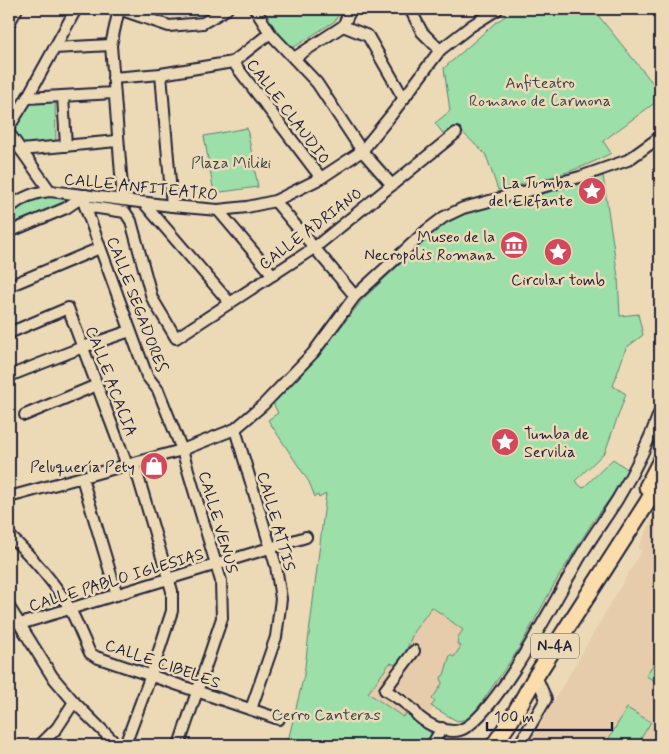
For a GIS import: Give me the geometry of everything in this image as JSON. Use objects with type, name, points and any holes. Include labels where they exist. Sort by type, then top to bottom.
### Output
[{"type":"highway","name":"N-4A","points":[[618,548],[660,462]]},
{"type":"highway","name":"N-4A","points":[[494,745],[647,503],[660,479]]},
{"type":"street","points":[[9,22],[17,9]]},
{"type":"street","points":[[9,127],[76,9]]},
{"type":"street","points":[[123,200],[111,45],[119,9],[169,26],[203,22],[227,9]]},
{"type":"street","points":[[255,9],[270,33],[317,83],[362,151],[392,185]]},
{"type":"street","points":[[294,58],[343,26],[351,9]]},
{"type":"street","points":[[410,9],[422,32],[440,50]]},
{"type":"street","name":"CALLE ANFITEATRO","points":[[9,208],[14,203],[34,192],[50,191],[218,210],[247,207],[275,200],[321,178],[362,151],[440,50],[470,26],[498,9]]},
{"type":"street","points":[[343,26],[368,36],[404,99]]},
{"type":"street","points":[[114,78],[161,74],[233,62],[270,33]]},
{"type":"street","points":[[54,48],[111,45]]},
{"type":"street","name":"CALLE CLAUDIO","points":[[233,62],[321,178]]},
{"type":"street","points":[[161,74],[172,206]]},
{"type":"street","points":[[27,98],[114,93]]},
{"type":"street","points":[[63,96],[66,146]]},
{"type":"street","name":"CALLE ADRIANO","points":[[85,206],[125,212],[131,221],[152,298],[176,338],[314,248],[456,132]]},
{"type":"street","points":[[9,133],[50,191]]},
{"type":"street","points":[[9,497],[182,450],[235,429],[263,404],[313,353],[355,296],[427,230],[444,217],[463,208],[580,176],[628,160],[660,137]]},
{"type":"street","points":[[21,150],[117,141]]},
{"type":"street","points":[[9,232],[66,208],[85,195]]},
{"type":"street","name":"CALLE SEGADORES","points":[[85,195],[85,206],[147,376],[158,390],[182,450]]},
{"type":"street","points":[[275,200],[355,296]]},
{"type":"street","points":[[144,203],[230,303]]},
{"type":"street","points":[[218,210],[273,275]]},
{"type":"street","points":[[9,286],[100,248]]},
{"type":"street","name":"CALLE ACACIA","points":[[9,333],[68,308],[130,464],[172,591],[172,611],[125,745]]},
{"type":"street","points":[[9,376],[130,331]]},
{"type":"street","points":[[24,415],[97,385]]},
{"type":"street","points":[[414,651],[386,690],[414,710],[418,716],[442,728],[457,730],[466,728],[474,722],[516,666],[544,622],[581,555],[628,481],[644,450],[660,411]]},
{"type":"street","name":"CALLE ATTIS","points":[[235,429],[276,566],[281,599],[276,637],[251,709]]},
{"type":"street","name":"CALLE VENUS","points":[[179,745],[222,618],[221,582],[217,564],[182,450]]},
{"type":"street","points":[[82,478],[118,594]]},
{"type":"street","name":"CALLE CIBELES","points":[[9,535],[33,558],[51,580],[70,608],[90,653],[96,657],[278,719]]},
{"type":"street","name":"CALLE PABLO IGLESIAS","points":[[20,624],[306,537]]},
{"type":"street","points":[[9,607],[52,676],[74,702],[117,745]]},
{"type":"street","points":[[520,745],[546,699],[536,676]]},
{"type":"street","points":[[40,745],[57,728],[74,702]]},
{"type":"street","points":[[52,745],[57,728]]},
{"type":"street","points":[[432,745],[442,728]]},
{"type":"shaded area","points":[[660,503],[660,745],[528,745],[642,550],[638,549]]},
{"type":"shaded area","points":[[432,607],[464,630],[458,638],[457,644],[461,646],[454,658],[449,658],[444,675],[441,677],[442,684],[432,698],[436,701],[432,706],[434,707],[423,723],[403,717],[367,693],[390,663],[400,666],[414,631]]},
{"type":"green space","points":[[261,9],[341,9],[335,21],[291,49],[270,24]]},
{"type":"green space","name":"Anfiteatro Romano de Carmona","points":[[516,9],[593,9],[660,92],[660,99],[603,141],[611,153],[570,171],[542,180],[498,190],[486,155],[457,127],[445,136],[435,123],[450,111],[444,68],[495,23]]},
{"type":"green space","points":[[28,100],[55,101],[56,142],[20,147],[9,133]]},
{"type":"green space","name":"Plaza Miliki","points":[[247,128],[258,187],[214,193],[204,136]]},
{"type":"green space","name":"Cerro Canteras","points":[[603,176],[618,277],[620,316],[638,314],[643,335],[626,348],[613,386],[626,394],[605,452],[575,481],[583,488],[613,459],[630,471],[592,523],[555,583],[518,650],[470,719],[457,721],[431,706],[435,702],[432,699],[442,684],[441,677],[444,675],[450,655],[454,657],[461,646],[457,644],[458,637],[463,630],[432,607],[414,631],[400,666],[390,663],[368,693],[403,717],[407,712],[426,725],[432,736],[429,745],[287,745],[304,675],[326,494],[319,498],[318,495],[315,497],[309,482],[268,420],[278,413],[273,403],[309,367],[363,299],[446,223],[463,214]]},
{"type":"green space","points":[[44,195],[76,199],[9,227],[9,216],[25,204]]},
{"type":"green space","points":[[660,653],[660,684],[646,676]]},
{"type":"green space","points":[[627,708],[651,722],[637,745],[605,745]]},
{"type":"place","name":"La Tumba del Elefante","points":[[592,191]]},
{"type":"place","name":"Museo de la Necropolis Romana","points":[[514,245]]},
{"type":"place","name":"Circular tomb","points":[[558,252]]},
{"type":"place","name":"Tumba de Servilia","points":[[505,442]]},
{"type":"place","name":"Peluquería Pety","points":[[154,466]]}]
